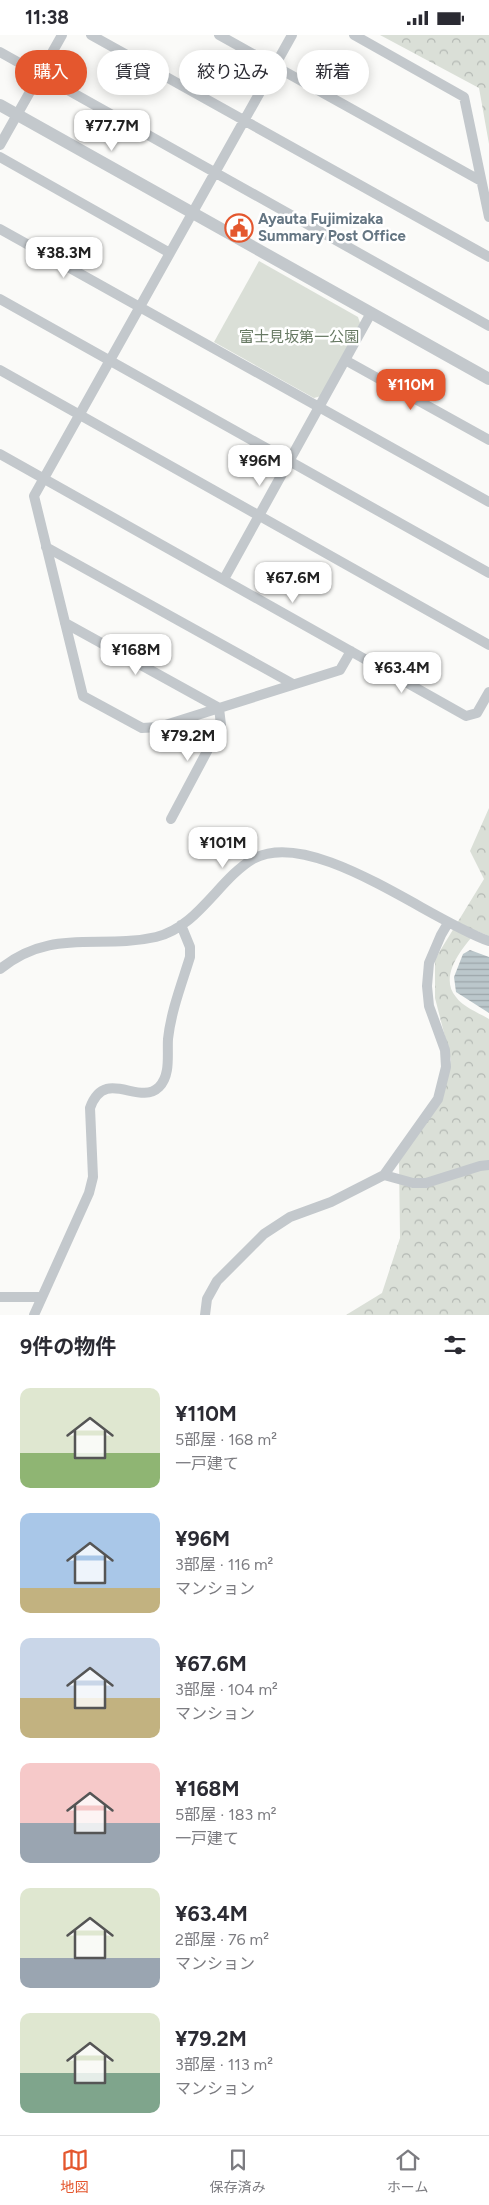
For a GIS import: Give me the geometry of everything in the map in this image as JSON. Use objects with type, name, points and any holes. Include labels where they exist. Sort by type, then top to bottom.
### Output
[{"type":"street","points":[[54,50],[62,35]]},
{"type":"street","points":[[91,35],[489,257]]},
{"type":"street","points":[[220,35],[247,50]]},
{"type":"street","points":[[284,50],[292,35]]},
{"type":"street","points":[[354,35],[464,97],[489,217]]},
{"type":"street","points":[[0,52],[15,60]]},
{"type":"street","points":[[287,73],[481,181]]},
{"type":"street","points":[[0,145],[28,95]]},
{"type":"street","points":[[77,95],[489,326]]},
{"type":"street","points":[[258,95],[34,496],[83,696],[142,728],[160,727],[340,670],[351,651]]},
{"type":"street","points":[[0,105],[489,379]]},
{"type":"street","points":[[0,157],[170,253]]},
{"type":"street","points":[[0,229],[489,502]]},
{"type":"street","points":[[0,299],[489,573]]},
{"type":"street","points":[[224,579],[371,313]]},
{"type":"street","points":[[345,360],[489,440]]},
{"type":"street","points":[[0,371],[489,645]]},
{"type":"street","points":[[0,454],[466,716],[477,713],[489,692]]},
{"type":"street","points":[[46,547],[293,684]]},
{"type":"street","points":[[65,623],[219,707]]},
{"type":"street","points":[[171,819],[221,725],[219,707]]},
{"type":"street","points":[[0,969],[22,953],[67,941],[133,940],[157,937],[192,917],[252,860],[277,852],[294,852],[334,863],[448,923],[489,941]]},
{"type":"street","points":[[204,1315],[207,1299],[217,1281],[264,1234],[290,1217],[331,1202],[384,1175],[438,1099],[446,1067],[445,1050],[429,1006],[427,986],[429,963],[448,923]]},
{"type":"street","points":[[34,1315],[40,1297],[89,1193],[93,1177],[90,1107],[93,1098],[101,1091],[112,1087],[142,1092],[151,1091],[159,1087],[164,1079],[167,1067],[168,1038],[190,957],[190,947],[181,925]]},
{"type":"street","points":[[384,1175],[413,1183],[426,1183],[480,1166],[489,1165]]},
{"type":"street","points":[[0,1297],[40,1297]]},
{"type":"green space","points":[[380,35],[489,35],[489,144],[479,88]]},
{"type":"green space","name":"富士見坂第一公園","points":[[259,261],[358,317],[360,323],[321,396],[314,398],[214,342]]},
{"type":"green space","points":[[489,808],[489,936],[477,931],[454,962],[450,980],[451,989],[459,1001],[489,1019],[489,1315],[346,1315],[382,1293],[400,1238],[399,1161],[443,1096],[451,1060],[435,998],[435,959],[484,879],[470,851]]},
{"type":"shaded area","points":[[470,950],[489,957],[489,1013],[456,992],[454,977],[463,954]]},
{"type":"place","name":"Ayauta Fujimizaka Summary Post Office","points":[[239,228]]}]
